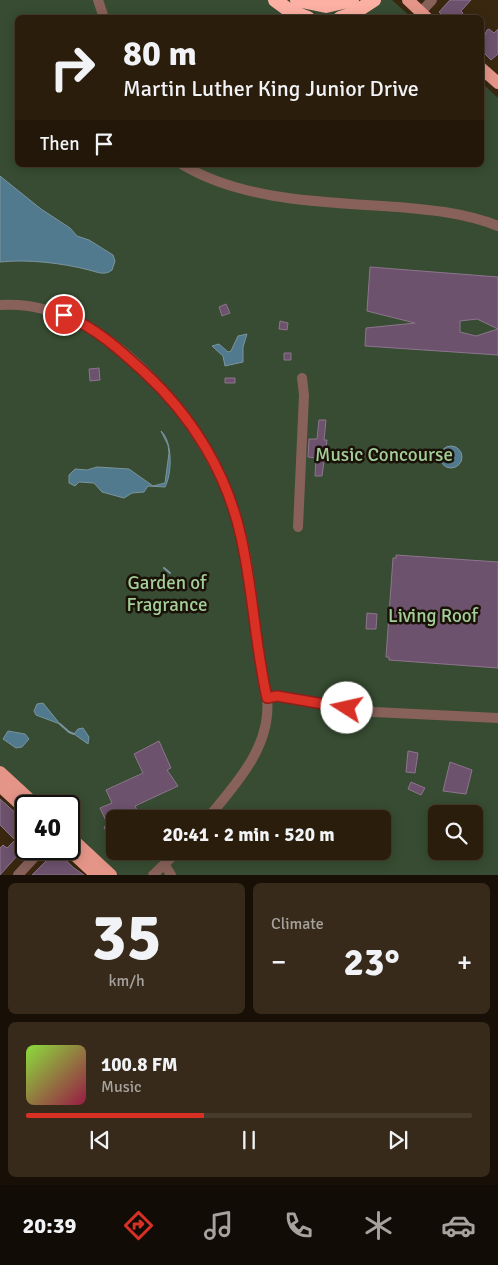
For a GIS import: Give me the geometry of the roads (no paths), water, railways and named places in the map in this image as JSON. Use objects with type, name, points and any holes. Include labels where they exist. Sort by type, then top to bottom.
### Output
[{"type":"highway","points":[[275,0],[290,11],[300,15]]},
{"type":"highway","points":[[297,0],[326,6],[352,0]]},
{"type":"highway","points":[[348,15],[374,0]]},
{"type":"main road","points":[[408,0],[424,15]]},
{"type":"main road","points":[[484,70],[496,78]]},
{"type":"main road","points":[[0,772],[25,795]]},
{"type":"main road","points":[[0,786],[15,800]]},
{"type":"main road","points":[[80,846],[111,875]]},
{"type":"main road","points":[[80,860],[96,875]]},
{"type":"street","points":[[98,0],[103,15]]},
{"type":"street","points":[[424,15],[432,0]]},
{"type":"street","points":[[187,167],[214,179],[258,192],[315,200],[443,212],[469,217],[498,226]]},
{"type":"street","points":[[0,305],[27,306],[47,310],[73,318],[90,327],[149,377],[191,425],[217,470],[239,528],[267,698],[267,725],[260,747],[214,810]]},
{"type":"street","points":[[298,527],[304,395],[302,378]]},
{"type":"street","points":[[267,698],[277,696],[388,713],[498,718]]},
{"type":"street","points":[[18,875],[32,860]]},
{"type":"street","points":[[153,875],[170,860]]},
{"type":"street","points":[[165,865],[171,875]]},
{"type":"water","points":[[0,176],[41,209],[70,228],[77,236],[89,240],[113,255],[115,261],[112,270],[107,273],[101,273],[45,262],[0,262]]},
{"type":"water","points":[[247,334],[243,347],[243,362],[225,366],[223,356],[212,346],[219,344],[228,352],[231,351],[238,336]]},
{"type":"water","points":[[161,431],[168,443],[170,458],[169,474],[165,487],[148,486],[144,492],[132,493],[124,498],[102,492],[94,483],[79,482],[75,486],[69,483],[69,475],[75,469],[87,470],[97,467],[129,469],[153,486],[165,483],[169,453],[168,445]]},
{"type":"water","points":[[451,446],[459,449],[462,457],[459,465],[451,468],[443,465],[440,457],[443,449]]},
{"type":"water","points":[[43,703],[60,724],[36,715],[34,711],[37,704]]},
{"type":"water","points":[[83,728],[89,737],[88,744],[74,734],[78,729]]},
{"type":"water","points":[[8,731],[25,734],[29,739],[22,747],[16,748],[3,739]]},
{"type":"waterway","points":[[164,568],[170,573]]},
{"type":"waterway","points":[[60,724],[74,734]]},
{"type":"park label","name":"Music Concourse","points":[[384,454]]},
{"type":"park label","name":"Garden of Fragrance","points":[[167,593]]},
{"type":"park label","name":"Living Roof","points":[[433,615]]}]
